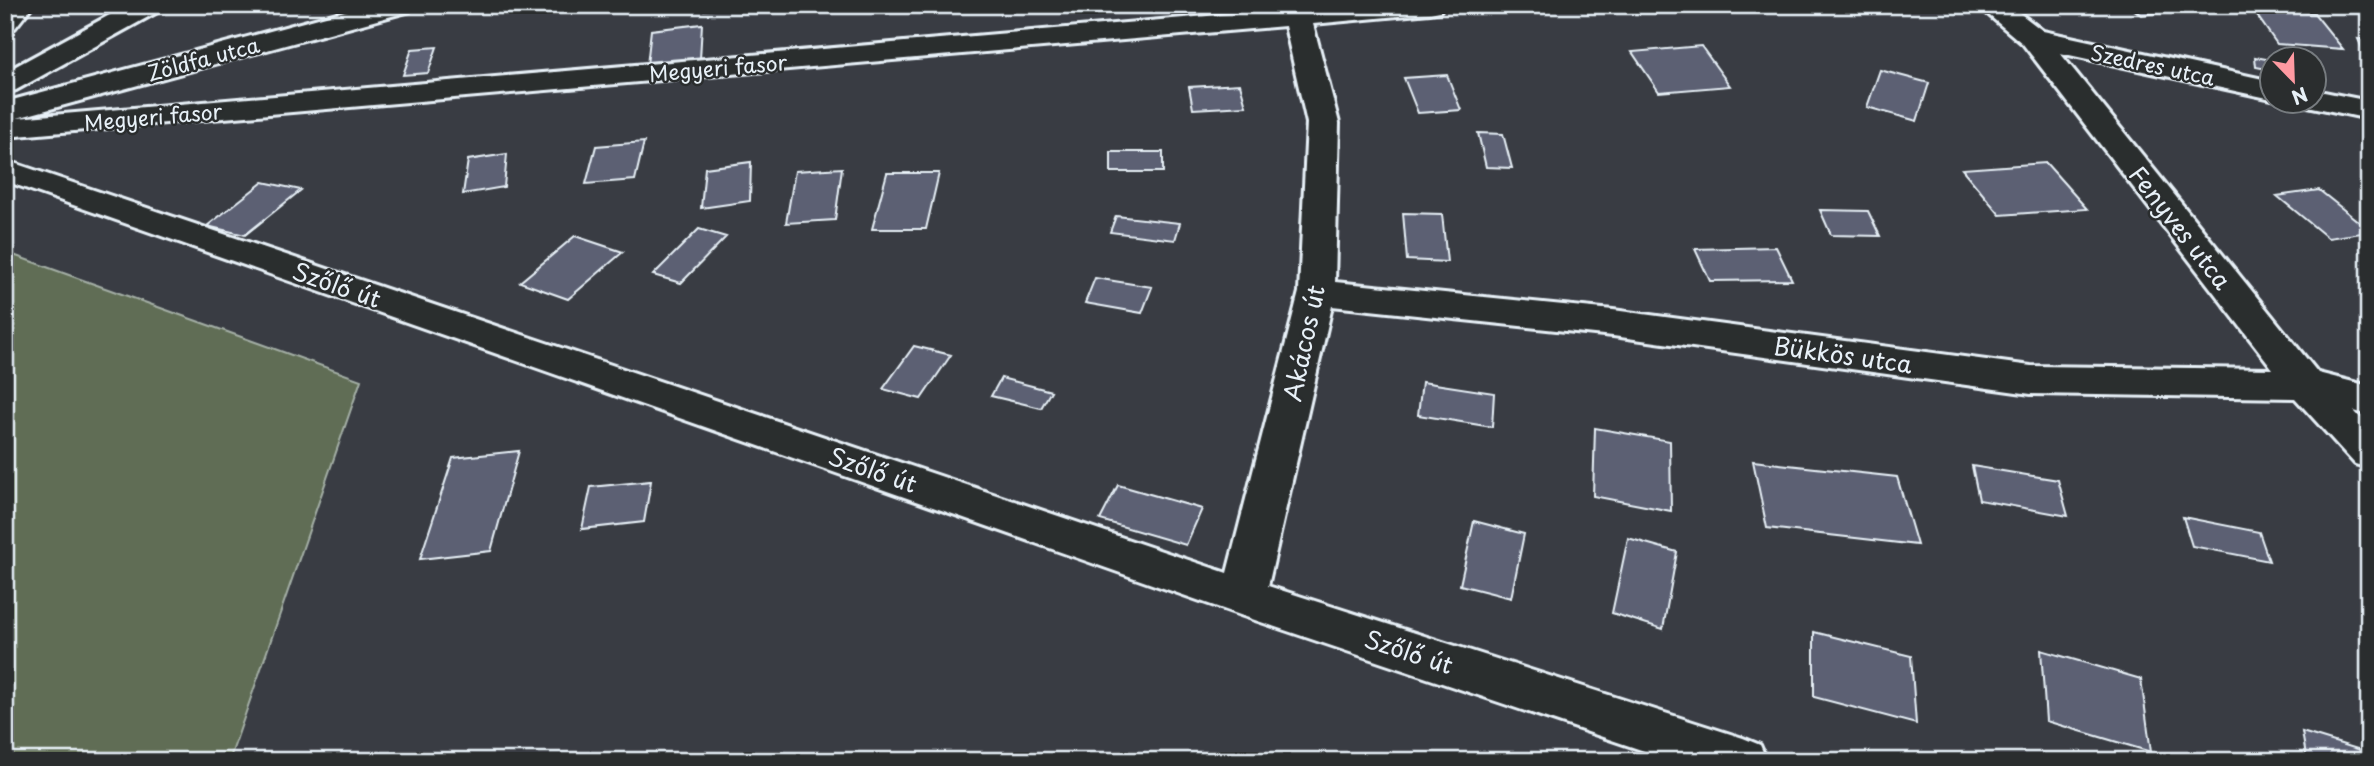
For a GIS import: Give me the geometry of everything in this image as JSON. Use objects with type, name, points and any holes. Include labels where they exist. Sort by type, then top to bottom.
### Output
[{"type":"street","points":[[5,22],[19,5]]},
{"type":"street","points":[[5,84],[149,5]]},
{"type":"street","name":"Zöldfa utca","points":[[5,111],[400,5]]},
{"type":"street","name":"Megyeri fasor","points":[[5,128],[1293,11],[1430,5]]},
{"type":"street","name":"Fenyves utca","points":[[1991,5],[2033,38],[2305,384],[2369,453]]},
{"type":"street","name":"Akácos út","points":[[1243,597],[1317,292],[1322,123],[1293,11]]},
{"type":"street","name":"Szedres utca","points":[[2033,38],[2258,87]]},
{"type":"street","points":[[2328,102],[2369,110]]},
{"type":"street","name":"Szőlő út","points":[[5,170],[1243,597],[1742,761]]},
{"type":"street","name":"Bükkös utca","points":[[1317,292],[1613,323],[2031,380],[2305,384],[2369,401]]},
{"type":"green space","points":[[5,252],[361,380],[229,761],[5,761]]},
{"type":"building","points":[[705,5],[762,5],[704,10]]},
{"type":"building","points":[[2128,5],[2188,5],[2193,9],[2141,15]]},
{"type":"building","points":[[2251,7],[2314,13],[2343,49],[2328,46],[2277,44]]},
{"type":"building","points":[[702,24],[700,59],[647,65],[651,30]]},
{"type":"building","points":[[2358,39],[2369,40],[2369,64]]},
{"type":"building","points":[[1701,46],[1730,86],[1659,92],[1632,52]]},
{"type":"building","points":[[437,47],[428,73],[403,75],[412,49]]},
{"type":"building","points":[[1880,70],[1929,83],[1917,121],[1867,107]]},
{"type":"building","points":[[1447,75],[1461,110],[1418,113],[1404,78]]},
{"type":"building","points":[[1240,84],[1246,106],[1193,109],[1189,87]]},
{"type":"building","points":[[1478,133],[1503,134],[1512,168],[1486,167]]},
{"type":"building","points":[[644,142],[635,180],[586,184],[596,146]]},
{"type":"building","points":[[1111,152],[1163,152],[1163,172],[1111,172]]},
{"type":"building","points":[[507,154],[504,187],[463,194],[468,160]]},
{"type":"building","points":[[751,162],[750,201],[701,208],[705,168]]},
{"type":"building","points":[[2046,163],[2087,209],[2000,215],[1962,169]]},
{"type":"building","points":[[842,168],[835,220],[786,223],[795,171]]},
{"type":"building","points":[[887,173],[939,173],[926,229],[872,229]]},
{"type":"building","points":[[263,182],[301,190],[245,235],[207,226]]},
{"type":"building","points":[[2319,190],[2369,232],[2328,238],[2277,196]]},
{"type":"building","points":[[1820,210],[1868,211],[1880,236],[1831,235]]},
{"type":"building","points":[[1403,213],[1442,214],[1447,262],[1407,260]]},
{"type":"building","points":[[1116,216],[1180,223],[1175,240],[1110,232]]},
{"type":"building","points":[[699,229],[726,237],[681,283],[653,275]]},
{"type":"building","points":[[575,236],[623,252],[568,299],[520,282]]},
{"type":"building","points":[[1776,247],[1792,280],[1710,281],[1695,249]]},
{"type":"building","points":[[1095,278],[1152,287],[1142,313],[1085,303]]},
{"type":"building","points":[[914,346],[951,355],[921,399],[883,389]]},
{"type":"building","points":[[1001,378],[1051,391],[1041,408],[991,396]]},
{"type":"building","points":[[1422,382],[1494,393],[1492,427],[1418,415]]},
{"type":"building","points":[[1595,428],[1670,441],[1671,511],[1593,496]]},
{"type":"building","points":[[519,451],[491,551],[420,559],[453,458]]},
{"type":"building","points":[[1753,461],[1897,477],[1917,545],[1767,528]]},
{"type":"building","points":[[1972,466],[2058,480],[2068,516],[1979,500]]},
{"type":"building","points":[[651,481],[644,522],[582,529],[591,487]]},
{"type":"building","points":[[1118,485],[1202,509],[1186,545],[1100,520]]},
{"type":"building","points":[[2183,517],[2259,532],[2269,561],[2192,546]]},
{"type":"building","points":[[1474,521],[1524,534],[1511,598],[1460,585]]},
{"type":"building","points":[[1628,538],[1677,552],[1663,629],[1612,613]]},
{"type":"building","points":[[1814,632],[1911,656],[1916,724],[1814,697]]},
{"type":"building","points":[[2041,650],[2141,679],[2151,752],[2046,721]]},
{"type":"building","points":[[2302,732],[2364,751],[2366,761],[2307,761]]}]
